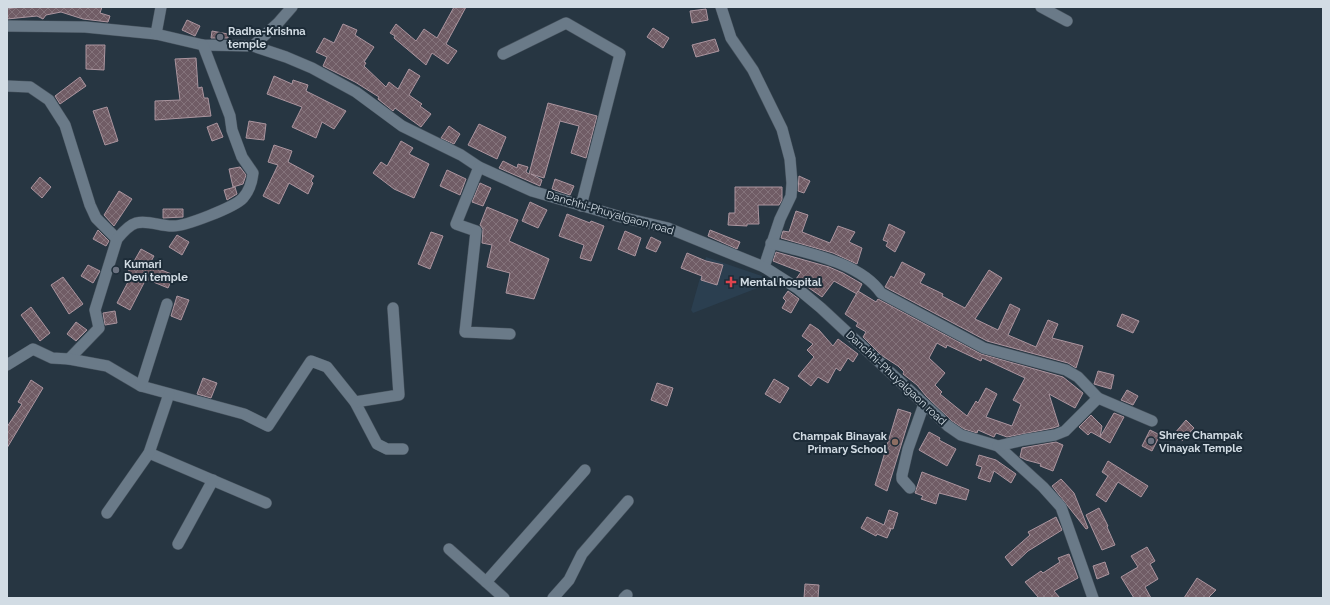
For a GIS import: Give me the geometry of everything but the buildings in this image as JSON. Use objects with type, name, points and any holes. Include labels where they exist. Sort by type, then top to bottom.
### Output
[{"type":"street","points":[[156,34],[161,7]]},
{"type":"street","points":[[253,46],[278,23],[292,7]]},
{"type":"street","points":[[721,7],[731,38],[753,70],[782,129],[790,159],[792,173],[791,196],[780,219],[764,267]]},
{"type":"street","points":[[1041,7],[1067,22]]},
{"type":"street","points":[[503,54],[566,23],[620,54],[581,206]]},
{"type":"street","name":"Danchhi-Phuyalgaon road","points":[[7,26],[85,27],[156,34],[203,45],[253,46],[312,68],[356,92],[402,126],[461,155],[479,167],[532,191],[581,206],[668,228],[764,267],[797,288],[816,304],[948,426],[961,435],[998,446],[1043,486],[1061,507],[1093,598]]},
{"type":"street","points":[[70,359],[99,328],[95,310],[117,239],[135,223],[149,222],[182,226],[198,220],[242,199],[251,186],[253,174],[242,157],[232,130],[230,116],[203,45]]},
{"type":"street","points":[[7,86],[30,87],[49,100],[64,125],[90,206],[96,218],[117,239]]},
{"type":"street","points":[[479,167],[456,224],[476,231],[465,332],[510,334]]},
{"type":"street","points":[[771,243],[796,249],[858,272],[870,280],[881,293],[984,348],[1066,370],[1078,377],[1098,398],[1152,421]]},
{"type":"street","points":[[141,386],[167,304]]},
{"type":"street","points":[[355,402],[399,395],[393,308]]},
{"type":"street","points":[[7,365],[34,349],[52,358],[70,359],[107,366],[141,386],[244,414],[268,426],[311,361],[327,367],[355,402],[377,444],[387,449],[403,449]]},
{"type":"street","points":[[107,513],[149,453],[169,394]]},
{"type":"street","points":[[998,446],[1055,435],[1065,431],[1098,398]]},
{"type":"street","points":[[910,488],[902,479],[902,475],[908,449],[924,404]]},
{"type":"street","points":[[149,453],[266,503]]},
{"type":"street","points":[[486,582],[585,470]]},
{"type":"street","points":[[178,544],[213,480]]},
{"type":"street","points":[[553,598],[569,580],[582,554],[628,501]]},
{"type":"street","points":[[448,550],[504,598]]},
{"type":"shaded area","name":"Mental hospital","points":[[706,257],[765,277],[760,287],[693,313],[691,310]]},
{"type":"place","name":"Radha-Krishna temple","points":[[220,37]]},
{"type":"place","name":"Kumari Devi temple","points":[[116,270]]},
{"type":"place","name":"Mental hospital","points":[[731,282]]},
{"type":"place","name":"Shree Champak Vinayak Temple","points":[[1151,441]]},
{"type":"place","name":"Champak Binayak Primary School","points":[[895,442]]}]
